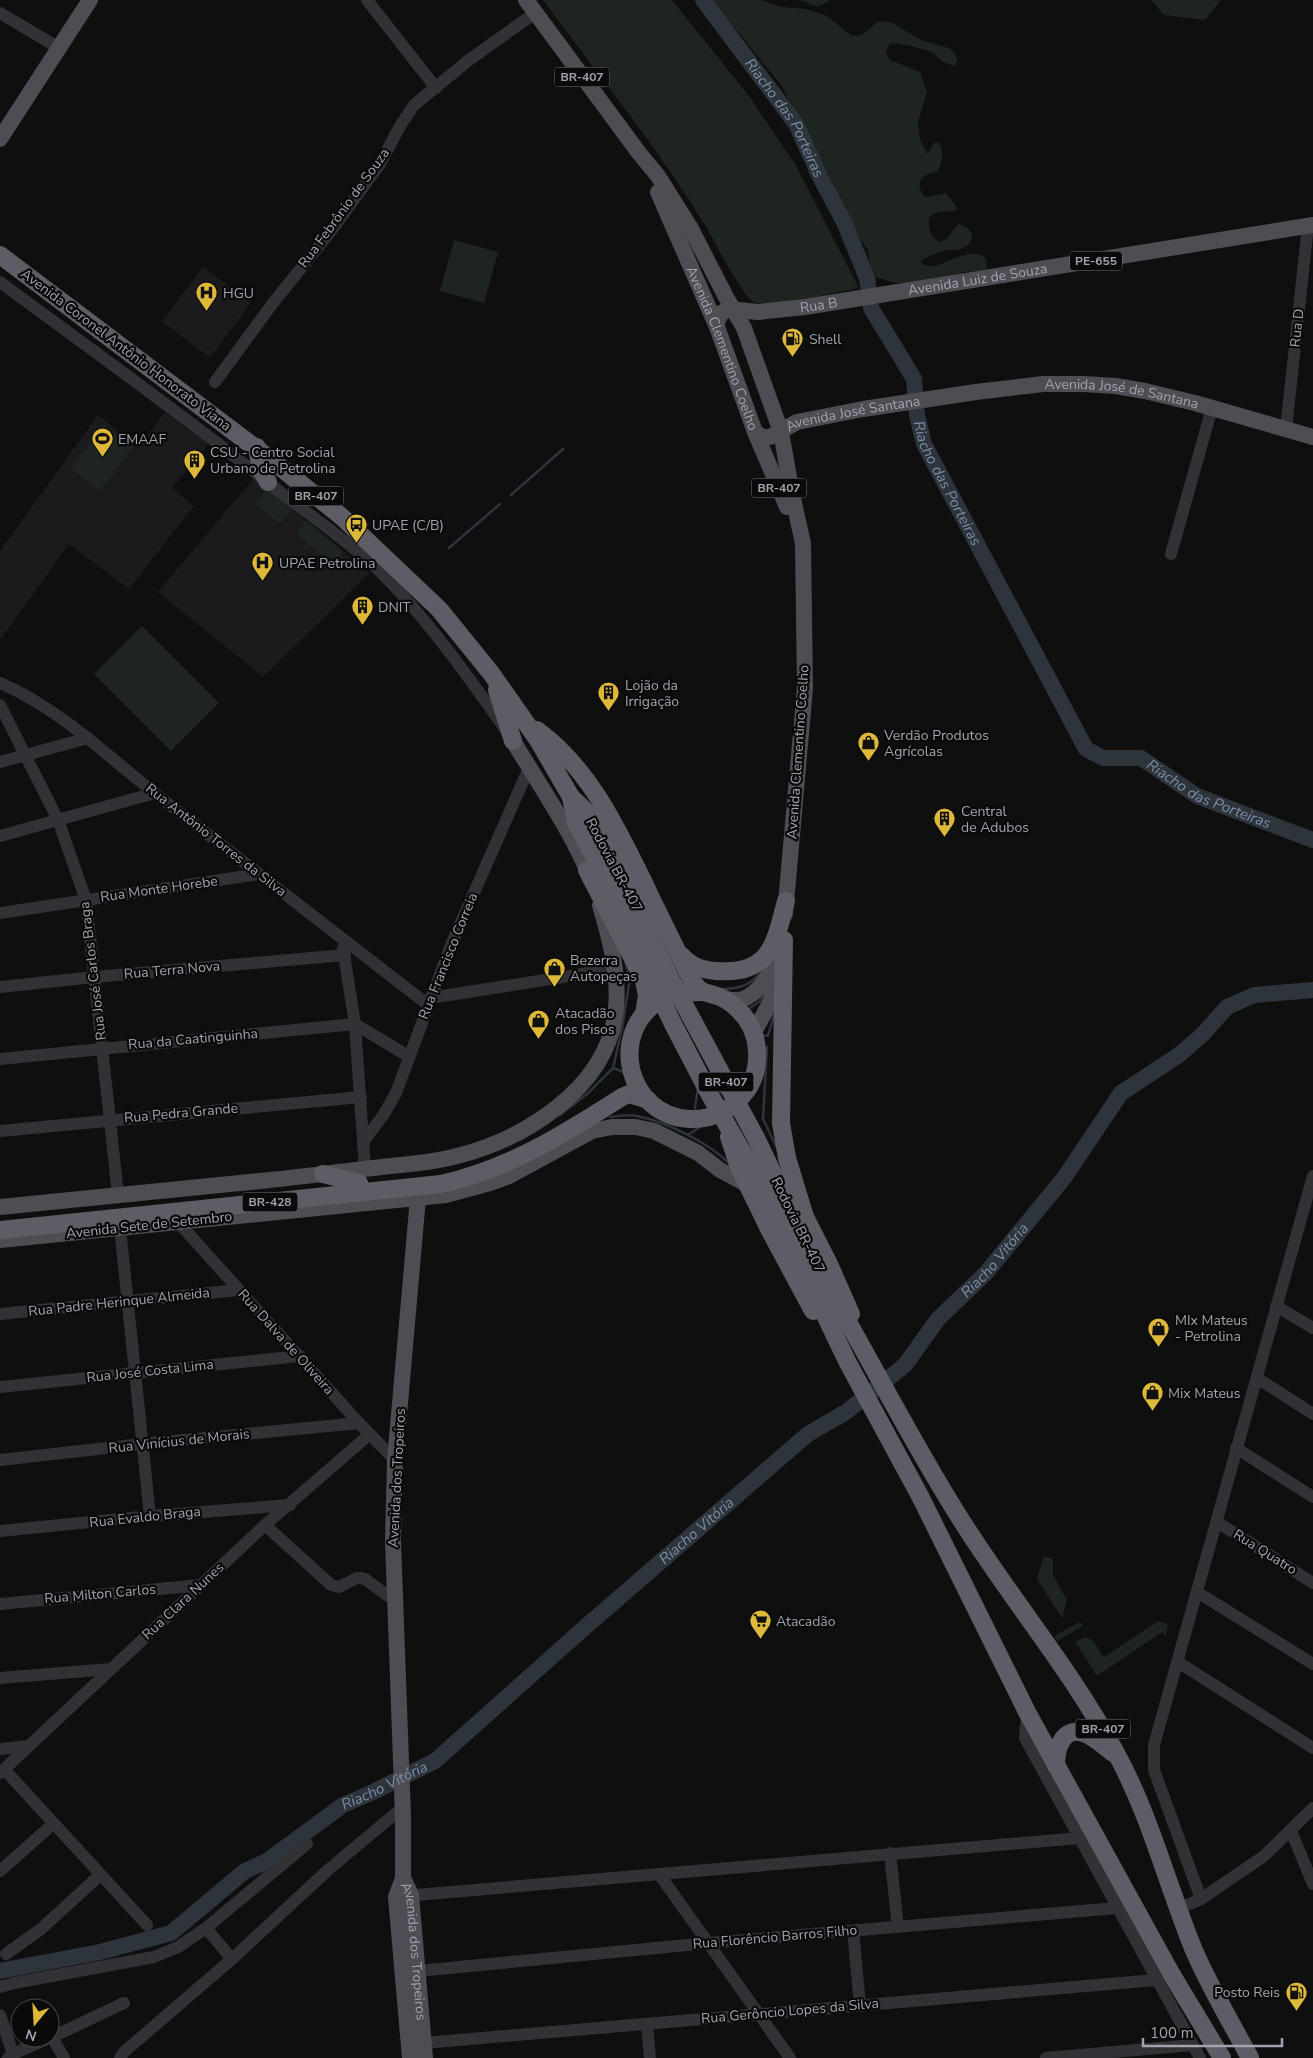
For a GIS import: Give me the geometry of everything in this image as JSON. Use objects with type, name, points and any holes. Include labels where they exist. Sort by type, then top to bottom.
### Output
[{"type":"highway","name":"Avenida Coronel Antônio Honorato Viana","points":[[0,255],[257,447],[342,517],[432,603],[458,631],[527,723],[571,797]]},
{"type":"highway","points":[[257,447],[261,470],[268,482]]},
{"type":"highway","points":[[491,673],[513,740]]},
{"type":"highway","name":"BR-407","points":[[527,723],[552,741],[588,780],[626,845],[692,981],[700,992]]},
{"type":"highway","name":"Rodovia BR-407","points":[[571,797],[591,816],[597,858],[672,1022],[710,1095],[755,1174],[846,1358],[927,1509],[1027,1712]]},
{"type":"highway","name":"BR-407","points":[[597,858],[644,980],[647,996],[644,1014]]},
{"type":"highway","name":"Rodovia BR-407","points":[[597,858],[671,980],[756,1138],[816,1263],[901,1420],[964,1524],[1003,1582],[1063,1664],[1118,1756]]},
{"type":"highway","points":[[678,951],[692,965],[702,969],[734,972],[748,969],[757,964],[775,944],[786,901]]},
{"type":"highway","points":[[784,940],[781,1123],[787,1158],[805,1217]]},
{"type":"highway","points":[[700,992],[720,997],[738,1009],[750,1026],[757,1045],[757,1066],[751,1085],[738,1102],[721,1114],[700,1120],[679,1118],[658,1110],[642,1095],[632,1076],[629,1054],[633,1033],[644,1014],[660,1000],[680,993],[700,992]]},
{"type":"highway","name":"Avenida Sete de Setembro","points":[[0,1219],[362,1176],[442,1174],[466,1168],[530,1142],[626,1087],[632,1076]]},
{"type":"highway","name":"BR-407","points":[[746,1092],[746,1105],[829,1264],[856,1325],[856,1335]]},
{"type":"highway","name":"Avenida Sete de Setembro","points":[[0,1230],[218,1213],[440,1184],[487,1172],[534,1150],[629,1094],[648,1100]]},
{"type":"highway","name":"BR-407","points":[[700,1120],[715,1122],[727,1133],[739,1166],[769,1228],[823,1330],[846,1358]]},
{"type":"highway","points":[[470,1188],[487,1172]]},
{"type":"highway","points":[[323,1174],[362,1176]]},
{"type":"highway","name":"BR-407","points":[[1027,1712],[1056,1766],[1125,1906],[1172,1975],[1222,2058]]},
{"type":"highway","points":[[1056,1766],[1056,1754],[1061,1740],[1066,1736],[1076,1733],[1090,1735],[1118,1756]]},
{"type":"highway","name":"BR-407","points":[[1118,1756],[1147,1822],[1178,1909],[1206,1975],[1250,2058]]},
{"type":"main road","points":[[3,129],[90,0]]},
{"type":"main road","name":"Avenida Clementino Coelho","points":[[530,6],[639,154],[658,176],[690,227],[732,309],[744,328],[781,432],[803,543],[805,688],[784,940],[776,987],[771,1001],[753,1034]]},
{"type":"main road","name":"Avenida Clementino Coelho","points":[[639,154],[663,201],[717,327],[755,432],[803,543]]},
{"type":"main road","name":"Avenida Luiz de Souza","points":[[878,295],[1311,225]]},
{"type":"main road","name":"Rua B","points":[[732,309],[758,312],[805,307],[878,295]]},
{"type":"main road","points":[[717,327],[718,317],[721,313],[732,309]]},
{"type":"main road","name":"Avenida José de Santana","points":[[927,400],[1043,384],[1116,386],[1212,408],[1313,436]]},
{"type":"main road","name":"Avenida José Santana","points":[[781,432],[797,422],[863,409],[927,400]]},
{"type":"main road","points":[[755,432],[766,438],[781,432]]},
{"type":"main road","name":"Avenida Sete de Setembro","points":[[362,1176],[459,1156],[499,1142],[520,1132],[550,1114],[586,1079],[600,1058],[608,1040],[616,1015],[614,969],[597,858],[529,768],[513,740]]},
{"type":"main road","name":"Avenida Clementino Coelho","points":[[720,997],[734,1001],[744,998],[767,978],[773,966],[781,937],[786,901]]},
{"type":"main road","name":"Avenida Sete de Setembro","points":[[0,1240],[178,1222],[218,1213],[446,1195],[509,1176],[592,1131],[612,1126],[636,1127],[654,1131],[698,1153],[720,1170],[748,1185]]},
{"type":"main road","points":[[0,1207],[323,1174]]},
{"type":"main road","name":"Avenida dos Tropeiros","points":[[410,2058],[393,1541],[395,1460],[418,1198]]},
{"type":"main road","name":"Avenida dos Tropeiros","points":[[404,1896],[418,1971],[424,2050]]},
{"type":"street","points":[[367,0],[436,88]]},
{"type":"street","name":"Rua Febrônio de Souza","points":[[215,382],[380,164],[400,126],[414,105],[530,6]]},
{"type":"street","points":[[0,13],[59,48]]},
{"type":"street","name":"Rua D","points":[[1286,429],[1311,225]]},
{"type":"street","points":[[0,282],[180,415],[355,550],[394,586],[423,619],[513,740]]},
{"type":"street","points":[[1171,554],[1212,408]]},
{"type":"street","name":"Rua Antônio Torres da Silva","points":[[0,682],[24,694],[88,738],[155,793],[341,938],[429,1001]]},
{"type":"street","name":"Rua José Carlos Braga","points":[[0,704],[58,820],[86,900],[118,1195]]},
{"type":"street","points":[[0,762],[88,738]]},
{"type":"street","name":"Rua Francisco Correia","points":[[364,1141],[390,1105],[451,945],[529,768]]},
{"type":"street","points":[[0,836],[155,793]]},
{"type":"street","name":"Rua Monte Horebe","points":[[0,913],[259,874]]},
{"type":"street","points":[[341,938],[356,1024],[364,1141],[362,1176]]},
{"type":"street","name":"Rua Terra Nova","points":[[0,987],[345,955]]},
{"type":"street","points":[[429,1001],[614,969]]},
{"type":"street","points":[[356,1024],[408,1056]]},
{"type":"street","name":"Rua da Caatinguinha","points":[[0,1059],[356,1024]]},
{"type":"street","name":"Rua Pedra Grande","points":[[0,1131],[109,1119],[362,1097]]},
{"type":"street","points":[[1200,1898],[1154,1770],[1154,1745],[1313,1176]]},
{"type":"street","name":"Rua Dalva de Oliveira","points":[[178,1222],[359,1423],[395,1460]]},
{"type":"street","points":[[120,1228],[150,1516]]},
{"type":"street","name":"Rua Padre Herinque Almeida","points":[[0,1314],[238,1290]]},
{"type":"street","points":[[1276,1306],[1313,1328]]},
{"type":"street","name":"Rua José Costa Lima","points":[[0,1387],[300,1356]]},
{"type":"street","points":[[1257,1378],[1313,1414]]},
{"type":"street","name":"Rua Vinícius de Morais","points":[[0,1460],[359,1423]]},
{"type":"street","name":"Rua Clara Nunes","points":[[2,1771],[265,1525],[370,1434]]},
{"type":"street","points":[[1236,1448],[1313,1497]]},
{"type":"street","name":"Rua Evaldo Braga","points":[[0,1531],[150,1516],[290,1505]]},
{"type":"street","name":"Rua Quatro","points":[[1217,1522],[1313,1583]]},
{"type":"street","points":[[265,1525],[331,1585],[339,1587],[357,1578],[365,1579],[395,1601]]},
{"type":"street","name":"Rua Milton Carlos","points":[[0,1604],[200,1585]]},
{"type":"street","points":[[1198,1592],[1313,1664]]},
{"type":"street","points":[[1178,1662],[1313,1748]]},
{"type":"street","points":[[0,1678],[110,1669]]},
{"type":"street","points":[[1027,1712],[1025,1738],[1080,1838],[1125,1906],[1156,1980],[1200,2058]]},
{"type":"street","points":[[0,1749],[28,1746]]},
{"type":"street","points":[[2,1771],[147,1925]]},
{"type":"street","points":[[120,2058],[232,1959],[402,1801]]},
{"type":"street","points":[[1178,1909],[1200,1898],[1264,1856],[1313,1808]]},
{"type":"street","points":[[0,1871],[53,1824]]},
{"type":"street","points":[[1291,1831],[1313,1884]]},
{"type":"street","points":[[404,1896],[1080,1838]]},
{"type":"street","points":[[0,1988],[14,1983],[154,1957],[178,1947],[206,1928],[307,1844]]},
{"type":"street","points":[[890,1853],[898,1927]]},
{"type":"street","points":[[659,1874],[790,2058]]},
{"type":"street","points":[[6,1954],[41,1929],[100,1875]]},
{"type":"street","name":"Rua Florêncio Barros Filho","points":[[418,1971],[1125,1906]]},
{"type":"street","points":[[206,1928],[232,1959]]},
{"type":"street","points":[[853,1931],[860,2005]]},
{"type":"street","name":"Rua Gerôncio Lopes da Silva","points":[[424,2050],[758,2013],[1156,1980]]},
{"type":"street","points":[[60,2032],[124,2003]]},
{"type":"street","points":[[0,2015],[11,2056],[27,2048]]},
{"type":"street","points":[[647,2024],[650,2058]]},
{"type":"street","points":[[1046,2058],[1193,2045]]},
{"type":"shaded area","points":[[543,0],[672,0],[749,96],[795,164],[859,288],[776,303],[754,302],[749,298],[687,196],[667,167]]},
{"type":"shaded area","points":[[709,0],[761,0],[782,7],[806,9],[827,16],[852,36],[861,35],[879,21],[893,23],[921,40],[949,48],[956,54],[957,62],[955,66],[943,62],[932,52],[907,45],[890,43],[886,52],[890,60],[920,72],[927,92],[918,121],[920,139],[927,153],[934,143],[938,142],[942,149],[942,160],[938,171],[928,174],[922,179],[920,182],[921,191],[924,196],[928,197],[946,193],[958,209],[955,211],[937,212],[930,216],[929,227],[932,234],[940,242],[944,241],[959,224],[968,228],[972,235],[970,242],[963,248],[934,254],[921,260],[922,264],[934,266],[961,256],[975,254],[987,260],[986,271],[964,272],[933,282],[912,285],[876,277],[870,266],[868,250],[842,214],[822,165],[807,142],[783,88],[735,28],[711,6]]},
{"type":"shaded area","points":[[800,0],[831,0],[818,7]]},
{"type":"shaded area","points":[[1151,0],[1221,0],[1205,20],[1164,15]]},
{"type":"shaded area","points":[[454,240],[498,252],[484,303],[440,291]]},
{"type":"shaded area","name":"HGU","points":[[203,267],[251,303],[210,358],[162,321]]},
{"type":"shaded area","points":[[165,412],[208,444],[172,488],[194,506],[129,589],[69,544],[0,640],[0,551],[98,415],[139,447]]},
{"type":"shaded area","name":"EMAAF","points":[[102,424],[133,447],[100,491],[71,469]]},
{"type":"shaded area","name":"UPAE Petrolina","points":[[254,478],[370,573],[263,677],[158,592]]},
{"type":"shaded area","points":[[267,488],[292,509],[280,524],[256,504]]},
{"type":"shaded area","points":[[306,520],[343,551],[333,564],[296,534]]},
{"type":"shaded area","points":[[142,626],[219,703],[171,751],[94,674]]},
{"type":"shaded area","points":[[1044,1556],[1053,1559],[1053,1575],[1067,1600],[1062,1618],[1037,1579]]},
{"type":"shaded area","points":[[1158,1621],[1168,1624],[1166,1637],[1162,1632],[1097,1676],[1075,1642],[1085,1637],[1092,1640],[1104,1657]]},
{"type":"shaded area","points":[[1080,1622],[1083,1626],[1057,1641],[1054,1636]]},
{"type":"waterway","name":"Riacho das Porteiras","points":[[703,0],[796,124],[821,179],[844,222],[867,278],[871,308],[914,379],[917,415],[924,444],[1086,749],[1103,758],[1141,758],[1197,796],[1313,840]]},
{"type":"waterway","points":[[511,495],[563,449]]},
{"type":"waterway","points":[[449,548],[500,504]]},
{"type":"waterway","points":[[560,1115],[587,1094],[613,1068],[630,978],[626,964]]},
{"type":"waterway","points":[[721,989],[743,986],[760,973]]},
{"type":"waterway","name":"Riacho Vitória","points":[[0,1971],[100,1952],[171,1933],[245,1871],[267,1861],[343,1805],[435,1761],[583,1629],[808,1434],[846,1412],[905,1365],[938,1319],[985,1274],[1064,1178],[1121,1093],[1179,1055],[1203,1034],[1227,1007],[1254,995],[1313,990]]},
{"type":"waterway","points":[[747,1010],[760,1001],[766,992]]},
{"type":"waterway","points":[[762,1035],[768,1036],[774,1015]]},
{"type":"waterway","points":[[767,1047],[763,1119],[778,1150]]},
{"type":"waterway","points":[[613,1068],[626,1073]]},
{"type":"waterway","points":[[713,1083],[723,1094]]},
{"type":"waterway","points":[[695,1108],[698,1088]]},
{"type":"waterway","points":[[610,1117],[634,1115],[674,1128],[711,1148],[730,1164]]},
{"type":"waterway","points":[[688,1135],[700,1127]]},
{"type":"place","name":"HGU","points":[[207,312]]},
{"type":"place","name":"Shell","points":[[793,358]]},
{"type":"place","name":"EMAAF","points":[[102,458]]},
{"type":"place","name":"CSU - Centro Social Urbano de Petrolina","points":[[194,479]]},
{"type":"place","name":"UPAE (C/B)","points":[[356,544]]},
{"type":"place","name":"UPAE Petrolina","points":[[263,582]]},
{"type":"place","name":"DNIT","points":[[362,626]]},
{"type":"place","name":"Lojão da Irrigação","points":[[609,712]]},
{"type":"place","name":"Verdão Produtos Agrícolas","points":[[868,762]]},
{"type":"place","name":"Central de Adubos","points":[[945,838]]},
{"type":"place","name":"Bezerra Autopeças","points":[[554,987]]},
{"type":"place","name":"Atacadão dos Pisos","points":[[539,1040]]},
{"type":"place","name":"MIx Mateus - Petrolina","points":[[1159,1347]]},
{"type":"place","name":"Mix Mateus","points":[[1152,1412]]},
{"type":"place","name":"Atacadão","points":[[760,1640]]},
{"type":"place","name":"Posto Reis","points":[[1296,2011]]}]
